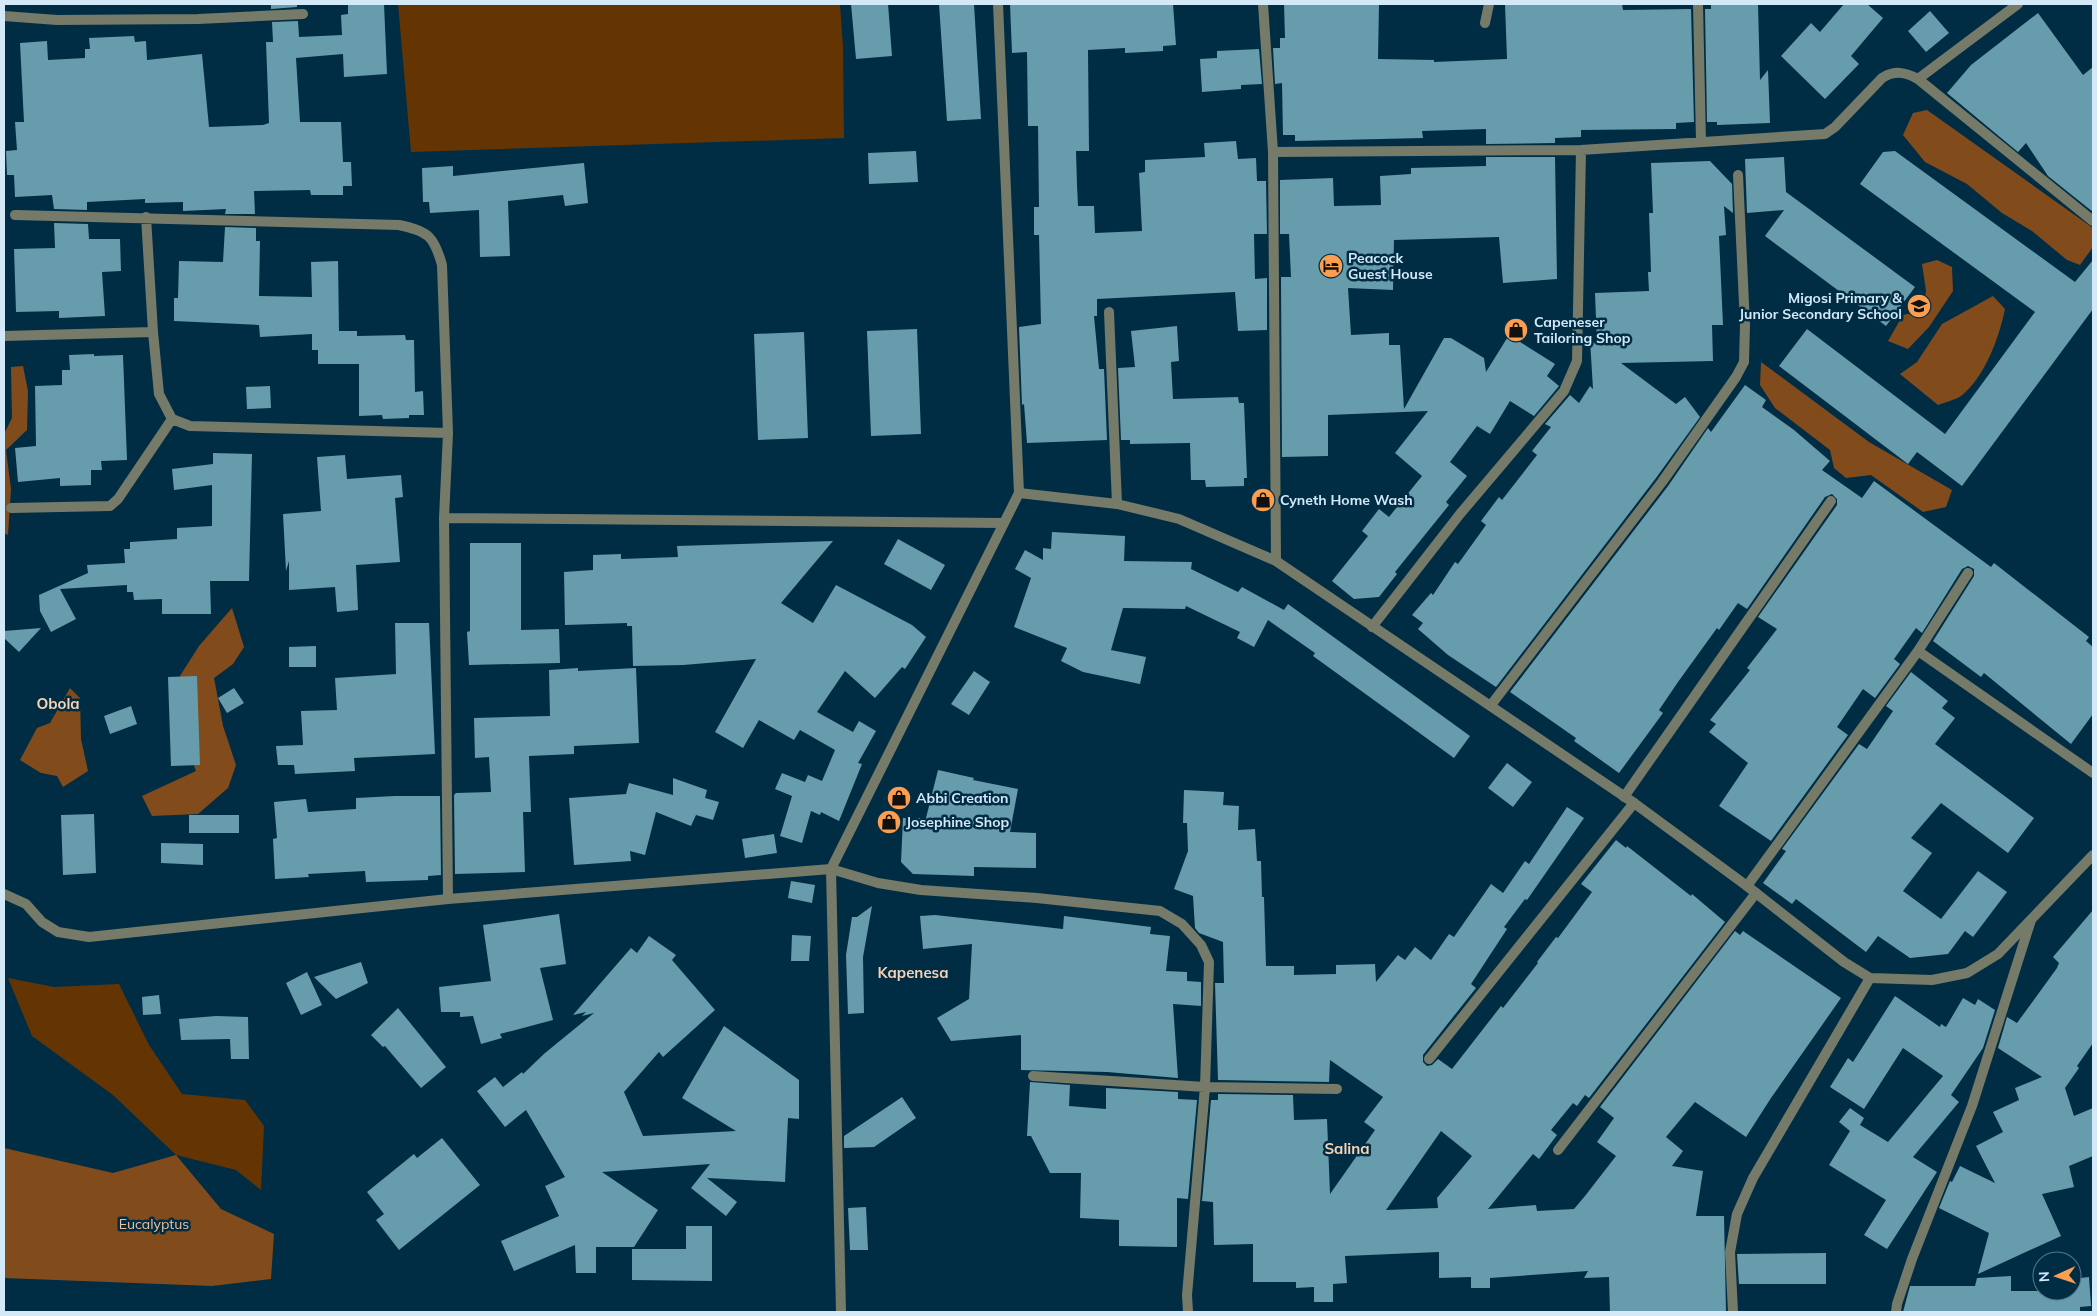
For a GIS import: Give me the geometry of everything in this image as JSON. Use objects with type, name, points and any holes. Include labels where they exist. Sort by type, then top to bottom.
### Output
[{"type":"street","points":[[841,1312],[831,868],[1019,493],[998,4]]},
{"type":"street","points":[[1263,4],[1273,152],[1276,561]]},
{"type":"street","points":[[1485,23],[1489,4]]},
{"type":"street","points":[[1698,4],[1701,142]]},
{"type":"street","points":[[1918,79],[2018,4]]},
{"type":"street","points":[[4,16],[57,20],[189,19],[303,14]]},
{"type":"street","points":[[1273,152],[1581,150],[1808,137],[1825,134],[1835,127],[1882,78],[1897,72],[1908,74],[1918,79],[2093,221]]},
{"type":"street","points":[[1372,627],[1460,514],[1564,391],[1577,361],[1581,150]]},
{"type":"street","points":[[1491,705],[1662,482],[1736,377],[1744,362],[1745,325],[1738,175]]},
{"type":"street","points":[[15,215],[399,225],[415,228],[428,234],[435,244],[442,265],[448,432],[444,518],[448,898]]},
{"type":"street","points":[[146,217],[159,394],[172,419],[190,426],[448,432]]},
{"type":"street","points":[[1109,312],[1117,504]]},
{"type":"street","points":[[4,336],[153,332]]},
{"type":"street","points":[[11,508],[110,506],[118,499],[172,419]]},
{"type":"street","points":[[1019,493],[1117,504],[1179,519],[1276,561],[1491,705],[1557,753],[1634,803],[1747,886],[1844,962],[1870,978],[1932,980],[1967,973],[1998,954],[2093,855]]},
{"type":"street","points":[[1624,797],[1831,500]]},
{"type":"street","points":[[444,518],[1004,523]]},
{"type":"street","points":[[1747,886],[1918,651],[1968,573]]},
{"type":"street","points":[[1918,651],[2093,773]]},
{"type":"street","points":[[1429,1059],[1634,803]]},
{"type":"street","points":[[4,894],[26,904],[42,922],[58,932],[89,937],[448,898],[831,868],[878,883],[921,890],[1037,898],[1160,911],[1182,924],[1201,945],[1209,962],[1205,1086],[1187,1295],[1188,1312]]},
{"type":"street","points":[[1558,1150],[1756,893]]},
{"type":"street","points":[[1896,1312],[1897,1304],[1916,1250],[1972,1106],[2030,920]]},
{"type":"street","points":[[1733,1312],[1730,1252],[1737,1214],[1753,1178],[1870,978]]},
{"type":"street","points":[[1033,1076],[1205,1086],[1337,1089]]},
{"type":"shaded area","points":[[398,4],[840,4],[843,47],[844,138],[411,152]]},
{"type":"shaded area","points":[[8,978],[54,987],[119,984],[149,1045],[182,1094],[245,1100],[264,1126],[261,1190],[236,1170],[176,1155],[113,1095],[32,1036]]},
{"type":"green space","points":[[1927,110],[2093,228],[2093,247],[2080,265],[2067,260],[2032,231],[2002,213],[1967,184],[1925,162],[1903,135],[1913,113]]},
{"type":"green space","points":[[1937,260],[1952,267],[1953,291],[1929,327],[1908,349],[1888,341],[1903,315],[1922,311],[1926,291],[1922,264]]},
{"type":"green space","points":[[1993,296],[2005,309],[1995,344],[1984,368],[1970,388],[1961,396],[1938,405],[1900,374],[1917,362],[1942,324]]},
{"type":"green space","points":[[1761,362],[1869,442],[1952,490],[1946,507],[1923,512],[1871,475],[1846,478],[1834,468],[1830,450],[1775,408],[1760,385]]},
{"type":"green space","points":[[23,366],[28,391],[27,430],[6,450],[11,489],[8,535],[4,533],[4,434],[12,418],[11,367]]},
{"type":"green space","points":[[232,608],[244,647],[233,664],[214,678],[223,726],[236,765],[228,788],[198,814],[152,816],[142,796],[196,771],[177,720],[178,679],[199,646]]},
{"type":"green space","points":[[70,688],[80,698],[81,739],[88,771],[63,787],[57,776],[41,773],[20,760],[37,728],[50,723]]},
{"type":"green space","name":"Eucalyptus","points":[[4,1148],[113,1173],[176,1155],[221,1209],[274,1234],[271,1279],[212,1286],[4,1278]]},
{"type":"building","points":[[271,4],[297,4],[297,7],[271,9]]},
{"type":"building","points":[[348,4],[384,4],[387,74],[344,77],[343,54],[296,58],[300,122],[341,122],[343,162],[351,162],[352,186],[343,186],[343,195],[311,195],[310,190],[254,191],[255,214],[225,214],[226,209],[183,211],[183,202],[145,203],[145,199],[87,202],[87,210],[54,209],[52,195],[15,197],[14,175],[7,175],[6,151],[17,150],[15,122],[24,122],[20,43],[47,41],[48,60],[85,58],[85,49],[90,49],[89,38],[134,36],[135,42],[146,41],[147,60],[202,54],[209,127],[263,125],[269,123],[266,42],[273,42],[272,22],[298,21],[299,37],[342,35],[341,15],[348,14]]},
{"type":"building","points":[[851,4],[888,4],[892,56],[856,59]]},
{"type":"building","points":[[939,4],[974,4],[981,119],[947,121]]},
{"type":"building","points":[[1010,4],[1173,4],[1176,45],[1163,46],[1163,51],[1125,53],[1125,48],[1088,50],[1089,151],[1076,151],[1077,185],[1078,206],[1094,206],[1095,233],[1142,231],[1139,173],[1145,172],[1145,160],[1205,157],[1204,143],[1236,141],[1238,159],[1256,158],[1257,181],[1266,181],[1267,234],[1254,234],[1255,279],[1267,278],[1267,330],[1238,331],[1235,292],[1097,299],[1097,316],[1094,316],[1099,369],[1104,369],[1107,440],[1027,443],[1024,404],[1022,405],[1019,327],[1041,324],[1039,235],[1034,235],[1034,207],[1039,207],[1038,126],[1028,126],[1027,52],[1012,53]]},
{"type":"building","points":[[1284,4],[1379,4],[1378,59],[1434,60],[1434,62],[1507,59],[1505,4],[1622,4],[1623,10],[1691,9],[1694,122],[1676,123],[1676,129],[1581,130],[1581,137],[1555,138],[1555,143],[1486,144],[1486,129],[1422,131],[1423,138],[1295,141],[1295,135],[1283,135],[1282,83],[1275,84],[1273,48],[1280,48],[1280,38],[1285,38]]},
{"type":"building","points":[[1711,4],[1758,4],[1760,80],[1768,70],[1770,123],[1717,125],[1717,122],[1707,122],[1705,9],[1711,9]]},
{"type":"building","points":[[1844,4],[1867,4],[1883,18],[1851,56],[1859,64],[1825,99],[1781,56],[1811,23],[1820,32]]},
{"type":"building","points":[[1930,11],[1949,33],[1926,52],[1908,31]]},
{"type":"building","points":[[2038,13],[2083,75],[2093,67],[2093,212],[2048,176],[2026,143],[2018,152],[1947,93],[1971,65]]},
{"type":"building","points":[[1259,49],[1262,84],[1241,85],[1241,89],[1202,92],[1200,59],[1217,58],[1217,51]]},
{"type":"building","points":[[916,151],[918,182],[869,184],[868,153]]},
{"type":"building","points":[[1895,151],[2075,282],[2093,260],[2093,309],[1962,486],[1917,452],[1908,464],[1779,366],[1807,329],[1945,434],[2035,312],[1860,184],[1883,152]]},
{"type":"building","points":[[1486,157],[1555,157],[1557,279],[1503,283],[1499,237],[1394,240],[1393,290],[1348,288],[1351,335],[1389,333],[1389,345],[1400,345],[1404,409],[1444,338],[1451,338],[1484,358],[1486,372],[1509,335],[1555,364],[1547,376],[1559,386],[1534,416],[1510,401],[1490,434],[1477,426],[1450,462],[1467,476],[1446,502],[1449,505],[1395,572],[1397,574],[1379,597],[1354,599],[1332,581],[1368,536],[1362,531],[1379,509],[1389,517],[1422,476],[1395,453],[1428,411],[1328,415],[1328,456],[1282,457],[1281,277],[1291,277],[1289,234],[1280,234],[1280,180],[1333,178],[1334,206],[1381,205],[1380,176],[1411,174],[1411,168],[1486,166]]},
{"type":"building","points":[[1784,157],[1786,192],[1915,287],[1886,326],[1765,236],[1784,210],[1747,213],[1745,159]]},
{"type":"building","points":[[1710,161],[1732,184],[1733,213],[1724,206],[1726,235],[1719,236],[1723,325],[1712,325],[1713,361],[1621,363],[1676,404],[1685,397],[1700,417],[1656,478],[1496,687],[1448,655],[1418,629],[1423,623],[1412,615],[1431,593],[1433,595],[1455,562],[1458,564],[1486,525],[1481,521],[1499,497],[1502,500],[1537,455],[1532,451],[1551,427],[1545,424],[1570,395],[1579,403],[1590,386],[1593,389],[1590,340],[1597,344],[1595,293],[1649,291],[1648,272],[1651,272],[1649,213],[1653,213],[1651,163]]},
{"type":"building","points":[[584,163],[588,203],[565,206],[563,195],[508,201],[510,256],[480,257],[479,210],[430,213],[429,202],[423,202],[422,168],[453,166],[453,176]]},
{"type":"building","points":[[54,223],[88,224],[89,239],[120,239],[121,271],[102,272],[105,316],[59,318],[59,311],[16,312],[14,249],[55,248]]},
{"type":"building","points":[[225,227],[256,228],[256,241],[260,241],[259,296],[312,297],[311,262],[338,261],[339,331],[357,331],[357,336],[405,335],[406,340],[414,340],[415,392],[423,391],[424,415],[409,415],[409,418],[383,419],[382,415],[359,416],[359,364],[318,364],[318,350],[312,350],[312,334],[260,337],[259,325],[174,321],[174,298],[178,298],[179,261],[223,262]]},
{"type":"building","points":[[1177,326],[1179,361],[1171,362],[1173,399],[1238,397],[1239,403],[1244,403],[1247,478],[1244,478],[1244,486],[1206,487],[1205,480],[1191,480],[1190,443],[1130,444],[1130,440],[1121,440],[1118,368],[1135,367],[1131,331]]},
{"type":"building","points":[[917,329],[921,434],[871,436],[867,331]]},
{"type":"building","points":[[804,332],[808,438],[758,440],[754,334]]},
{"type":"building","points":[[94,354],[94,356],[123,355],[127,460],[101,461],[102,470],[91,470],[91,485],[60,486],[60,478],[18,482],[15,448],[36,446],[35,386],[62,385],[62,370],[70,370],[69,355]]},
{"type":"building","points":[[1745,385],[1766,400],[1762,407],[1794,430],[1830,461],[1822,470],[1862,498],[1874,481],[1991,567],[1994,563],[2089,637],[2086,641],[2093,647],[2093,714],[2071,744],[1984,673],[1981,677],[1933,641],[1974,576],[1974,569],[1968,566],[1962,569],[1922,633],[1916,628],[1894,659],[1900,664],[1875,698],[1863,689],[1837,727],[1848,735],[1771,841],[1719,806],[1748,763],[1709,732],[1716,724],[1710,720],[1750,670],[1747,668],[1777,629],[1758,617],[1837,505],[1837,499],[1832,494],[1825,497],[1747,609],[1738,603],[1719,630],[1717,628],[1659,710],[1663,713],[1619,773],[1574,741],[1576,738],[1510,692],[1668,486],[1708,428],[1711,432]]},
{"type":"building","points":[[270,386],[271,408],[247,409],[246,387]]},
{"type":"building","points":[[213,453],[252,454],[249,581],[210,581],[211,614],[162,614],[162,599],[134,600],[133,592],[127,592],[127,585],[60,589],[76,619],[51,632],[40,611],[39,595],[88,573],[87,565],[125,563],[124,549],[130,549],[130,542],[177,539],[177,528],[212,526],[212,485],[174,490],[172,469],[213,464]]},
{"type":"building","points":[[345,455],[347,479],[401,475],[403,497],[395,498],[400,562],[356,565],[358,610],[337,612],[335,587],[289,590],[289,561],[286,571],[283,514],[321,511],[317,457]]},
{"type":"building","points":[[1052,532],[1125,536],[1124,561],[1192,562],[1191,569],[1238,592],[1242,587],[1284,610],[1288,604],[1470,736],[1454,758],[1313,656],[1315,653],[1268,620],[1254,647],[1237,638],[1240,632],[1186,606],[1185,609],[1123,608],[1111,650],[1146,657],[1140,684],[1083,672],[1061,661],[1067,648],[1014,627],[1031,578],[1015,569],[1025,550],[1043,560],[1043,548],[1051,549]]},
{"type":"building","points":[[898,539],[945,565],[931,590],[884,564]]},
{"type":"building","points":[[833,541],[781,603],[813,623],[836,585],[912,625],[926,637],[905,669],[902,667],[875,698],[845,671],[817,712],[853,732],[859,721],[876,731],[858,763],[862,764],[839,821],[821,812],[820,815],[811,811],[802,843],[780,836],[792,796],[775,789],[782,773],[805,782],[808,775],[822,781],[835,750],[800,730],[794,740],[759,720],[743,748],[715,732],[756,659],[683,665],[633,666],[632,626],[627,626],[627,623],[565,625],[564,572],[593,570],[593,555],[621,554],[621,559],[678,557],[677,546]]},
{"type":"building","points":[[470,543],[521,543],[521,630],[559,629],[560,663],[469,665],[467,632],[470,631]]},
{"type":"building","points":[[395,623],[429,623],[435,754],[354,758],[355,771],[295,774],[294,765],[278,765],[276,746],[303,745],[301,711],[337,710],[335,678],[396,674]]},
{"type":"building","points":[[41,628],[19,652],[4,638],[4,631]]},
{"type":"building","points":[[316,646],[316,667],[289,667],[289,647]]},
{"type":"building","points":[[578,668],[578,671],[636,668],[639,743],[574,746],[574,754],[529,756],[531,812],[523,812],[525,872],[455,874],[454,795],[456,793],[491,792],[489,757],[475,758],[474,718],[550,716],[549,670]]},
{"type":"building","points":[[974,671],[990,682],[969,715],[951,704]]},
{"type":"building","points":[[1911,672],[1948,701],[1942,708],[1955,718],[1935,744],[2034,818],[2008,853],[1941,803],[1911,838],[1932,853],[1903,891],[1941,919],[1978,871],[2007,892],[1973,937],[1965,931],[1948,954],[1910,958],[1878,936],[1866,952],[1796,899],[1792,904],[1763,883],[1786,851],[1782,849],[1859,744],[1867,749],[1893,711],[1886,706]]},
{"type":"building","points":[[197,676],[200,765],[171,766],[168,677]]},
{"type":"building","points":[[234,688],[244,703],[227,713],[218,698]]},
{"type":"building","points":[[131,706],[137,724],[110,734],[104,716]]},
{"type":"building","points":[[1507,763],[1532,782],[1513,807],[1488,788]]},
{"type":"building","points":[[938,770],[974,778],[973,780],[1018,789],[1010,832],[1036,833],[1036,868],[974,867],[974,876],[913,874],[901,862],[903,818],[926,818]]},
{"type":"building","points":[[673,778],[707,790],[705,798],[719,802],[713,820],[696,815],[691,826],[656,812],[645,855],[630,851],[631,861],[574,865],[569,798],[626,794],[629,783],[673,795]]},
{"type":"building","points":[[1184,790],[1224,792],[1223,805],[1239,806],[1238,830],[1255,829],[1257,861],[1261,861],[1262,897],[1264,897],[1266,966],[1294,966],[1294,975],[1336,974],[1336,965],[1375,964],[1376,982],[1398,955],[1405,960],[1415,947],[1431,960],[1449,934],[1454,937],[1491,884],[1503,893],[1525,861],[1529,864],[1567,807],[1584,818],[1527,900],[1525,899],[1504,927],[1507,929],[1471,984],[1476,988],[1423,1055],[1423,1062],[1427,1066],[1432,1065],[1438,1059],[1452,1069],[1501,1006],[1503,1008],[1592,892],[1581,884],[1616,840],[1626,848],[1627,846],[1691,896],[1692,894],[1725,922],[1589,1098],[1585,1095],[1577,1106],[1573,1103],[1551,1130],[1557,1135],[1539,1159],[1533,1154],[1488,1209],[1536,1205],[1537,1211],[1574,1209],[1616,1156],[1597,1142],[1614,1118],[1600,1107],[1735,931],[1740,935],[1743,931],[1841,998],[1746,1137],[1695,1102],[1666,1137],[1683,1151],[1672,1166],[1703,1171],[1696,1216],[1724,1216],[1726,1312],[1610,1312],[1609,1277],[1584,1278],[1588,1271],[1490,1278],[1490,1288],[1471,1288],[1471,1277],[1439,1278],[1439,1252],[1345,1256],[1347,1283],[1333,1284],[1333,1302],[1314,1302],[1314,1287],[1296,1288],[1296,1282],[1253,1282],[1253,1244],[1214,1245],[1213,1202],[1202,1201],[1211,1100],[1218,1100],[1218,1094],[1293,1095],[1294,1120],[1327,1119],[1330,1194],[1375,1130],[1364,1122],[1383,1097],[1330,1060],[1329,1082],[1218,1080],[1215,983],[1224,983],[1223,942],[1199,933],[1195,928],[1193,896],[1174,889],[1188,851],[1187,823],[1183,823]],"holes":[[[1441,1131],[1472,1156],[1437,1198],[1438,1208],[1386,1210]]]},
{"type":"building","points":[[440,796],[441,875],[428,876],[428,880],[366,882],[365,871],[308,874],[309,877],[275,879],[273,839],[277,838],[274,802],[306,799],[308,812],[356,809],[356,798]]},
{"type":"building","points":[[94,814],[96,873],[63,875],[61,815]]},
{"type":"building","points":[[189,815],[239,815],[239,833],[189,833]]},
{"type":"building","points":[[774,834],[777,853],[745,858],[742,839]]},
{"type":"building","points":[[161,843],[203,844],[203,865],[161,863]]},
{"type":"building","points":[[791,881],[815,885],[812,903],[788,898]]},
{"type":"building","points":[[872,906],[863,957],[864,1013],[848,1014],[846,955],[852,917],[857,917]]},
{"type":"building","points":[[2093,910],[2093,1043],[2065,1088],[2074,1116],[2093,1108],[2093,1156],[2069,1166],[2074,1187],[2042,1194],[2061,1236],[1978,1274],[1989,1233],[1939,1208],[1950,1181],[1952,1182],[1960,1166],[1995,1183],[1976,1146],[2003,1132],[1993,1112],[2019,1100],[2015,1088],[2042,1077],[1998,1048],[2007,1017],[2017,1023],[2057,968],[2059,963],[2053,957]]},
{"type":"building","points":[[559,914],[566,964],[540,968],[553,1020],[500,1034],[502,1038],[481,1044],[473,1016],[460,1017],[460,1012],[441,1012],[439,987],[491,981],[483,925]]},
{"type":"building","points":[[935,915],[1063,929],[1064,916],[1151,927],[1150,934],[1170,936],[1166,971],[1187,972],[1187,981],[1201,982],[1201,1006],[1173,1004],[1178,1078],[1107,1072],[1021,1070],[1021,1035],[951,1041],[937,1018],[969,999],[972,944],[923,949],[920,916]]},
{"type":"building","points":[[792,935],[811,936],[809,961],[791,961]]},
{"type":"building","points":[[649,936],[676,955],[672,960],[715,1010],[663,1057],[659,1052],[624,1092],[643,1136],[736,1131],[682,1098],[724,1026],[799,1080],[799,1119],[788,1118],[785,1182],[707,1178],[737,1202],[726,1216],[691,1188],[710,1164],[602,1172],[658,1210],[634,1247],[596,1247],[596,1273],[576,1273],[575,1245],[514,1271],[501,1241],[559,1216],[545,1186],[565,1177],[526,1110],[505,1127],[477,1091],[495,1077],[503,1087],[522,1072],[523,1074],[545,1053],[594,1013],[582,1016],[586,1012],[573,1015],[631,948],[637,953]]},
{"type":"building","points":[[361,962],[368,983],[336,999],[314,977]]},
{"type":"building","points":[[307,972],[322,1005],[301,1015],[286,983]]},
{"type":"building","points":[[159,995],[161,1014],[143,1015],[142,997]]},
{"type":"building","points":[[1895,996],[1940,1027],[1941,1024],[1946,1027],[1963,998],[1975,1005],[1978,999],[1995,1010],[1983,1048],[1951,1095],[1959,1102],[1913,1157],[1937,1172],[1887,1249],[1864,1235],[1886,1200],[1829,1165],[1850,1131],[1839,1122],[1850,1108],[1864,1118],[1860,1125],[1888,1142],[1943,1076],[1903,1048],[1864,1109],[1830,1087],[1848,1058],[1853,1062]]},
{"type":"building","points":[[398,1008],[446,1067],[421,1088],[385,1046],[383,1047],[371,1035]]},
{"type":"building","points":[[216,1016],[248,1017],[249,1059],[231,1059],[230,1039],[181,1040],[179,1019]]},
{"type":"building","points":[[1030,1082],[1070,1085],[1069,1106],[1106,1109],[1106,1088],[1178,1092],[1178,1099],[1197,1100],[1188,1199],[1177,1198],[1177,1247],[1119,1246],[1119,1220],[1080,1218],[1081,1173],[1050,1173],[1031,1136],[1027,1136]]},
{"type":"building","points":[[902,1097],[916,1118],[874,1147],[844,1148],[844,1136]]},
{"type":"building","points":[[442,1138],[480,1185],[399,1250],[376,1220],[384,1214],[367,1192],[414,1154],[417,1158]]},
{"type":"building","points":[[866,1207],[868,1250],[850,1250],[848,1208]]},
{"type":"building","points":[[686,1226],[712,1226],[712,1281],[632,1280],[632,1249],[686,1249]]},
{"type":"building","points":[[1826,1253],[1826,1284],[1739,1284],[1737,1254]]},
{"type":"building","points":[[2011,1276],[2011,1291],[2032,1291],[2032,1301],[2082,1301],[2082,1278],[2089,1277],[2091,1306],[2080,1307],[2080,1312],[1903,1312],[1910,1286],[1975,1286],[1977,1278]]},
{"type":"place","name":"Peacock Guest House","points":[[1331,266]]},
{"type":"place","name":"Migosi Primary & Junior Secondary School","points":[[1919,306]]},
{"type":"place","name":"Capeneser Tailoring Shop","points":[[1516,330]]},
{"type":"place","name":"Cyneth Home Wash","points":[[1263,500]]},
{"type":"place","name":"Abbi Creation","points":[[899,798]]},
{"type":"place","name":"Josephine Shop","points":[[889,822]]},
{"type":"district","name":"Obola","points":[[58,704]]},
{"type":"district","name":"Kapenesa","points":[[913,973]]},
{"type":"district","name":"Salina","points":[[1347,1149]]}]
